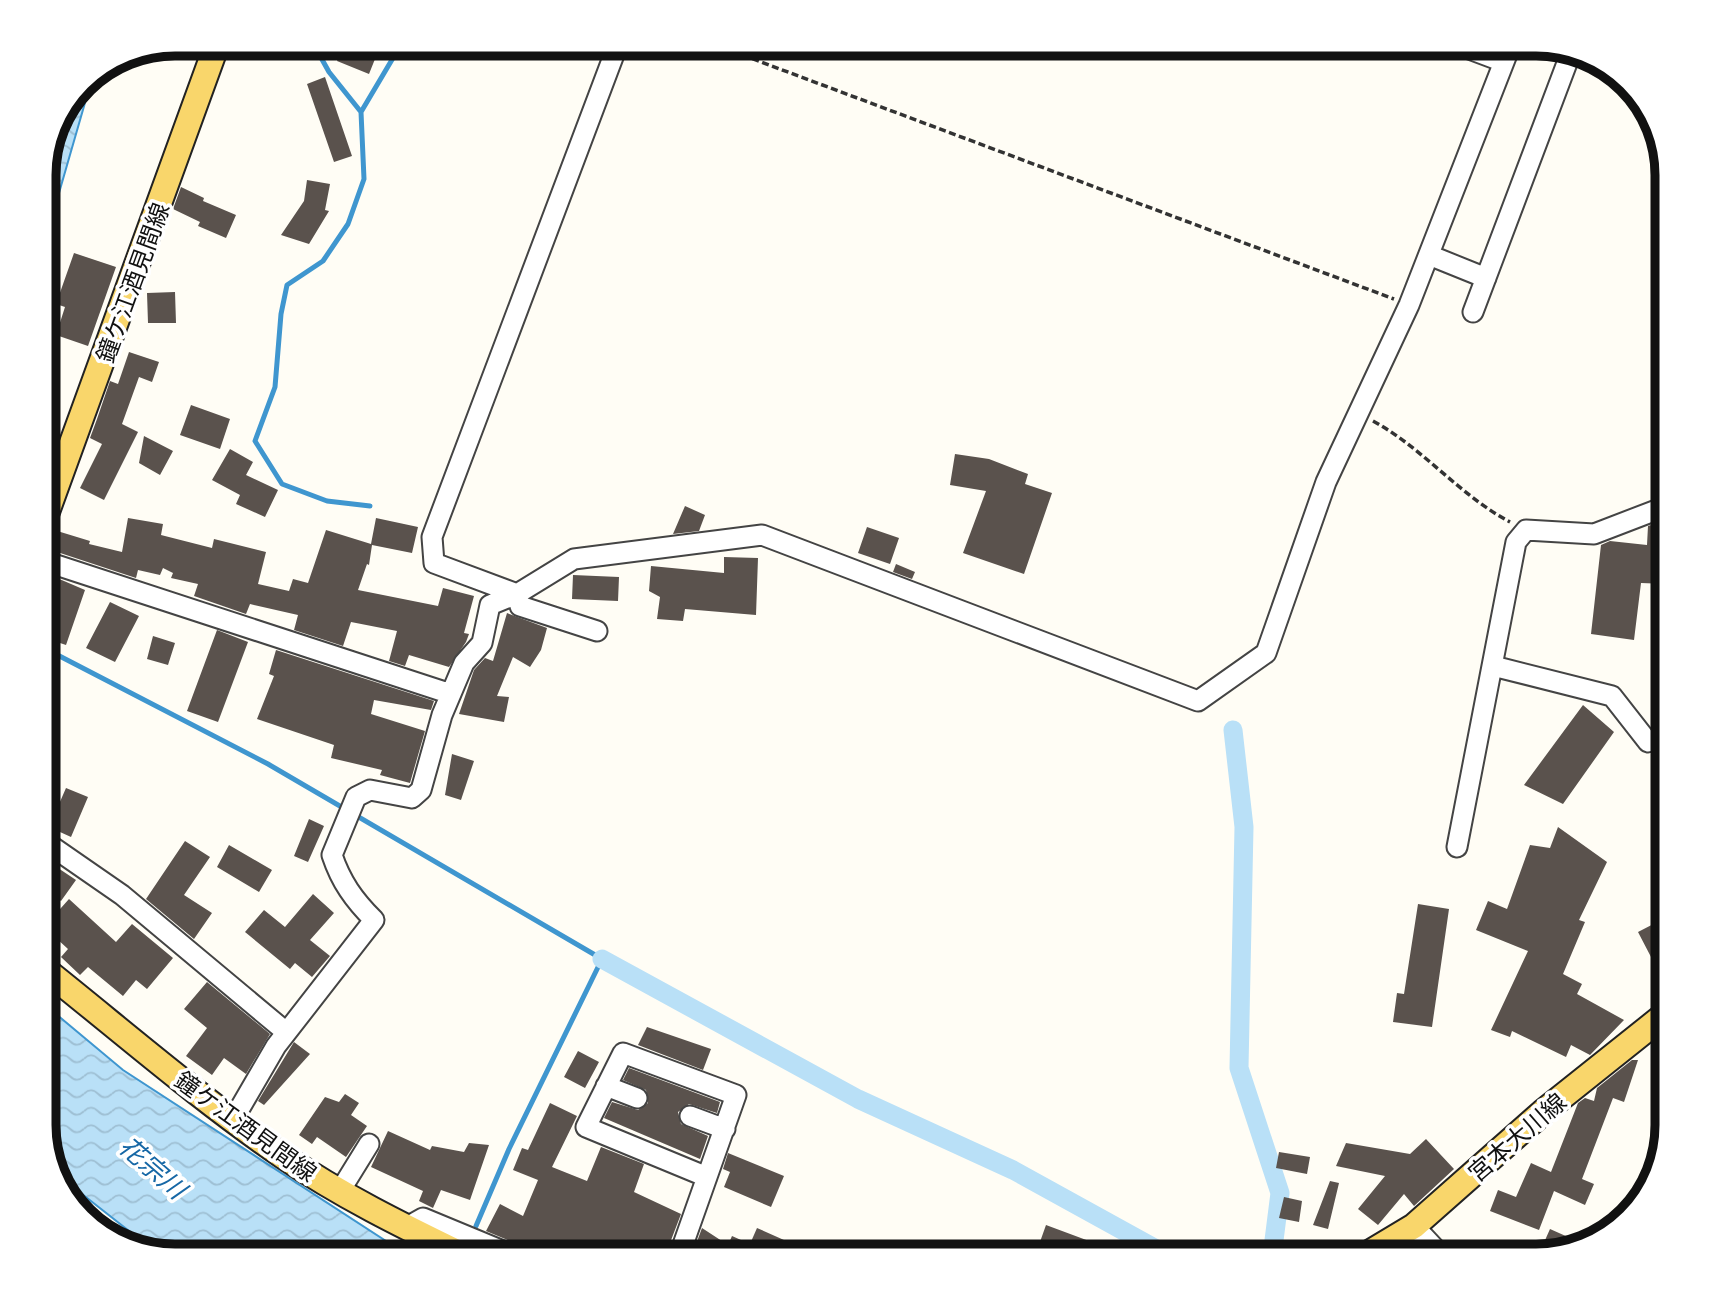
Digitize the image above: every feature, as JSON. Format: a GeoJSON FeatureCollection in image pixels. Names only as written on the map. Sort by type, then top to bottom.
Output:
{"type":"FeatureCollection","features":[{"type":"Feature","properties":{"kind":"main road","name":"鐘ケ江酒見間線"},"geometry":{"type":"LineString","coordinates":[[56,487],[213,56]]}},
{"type":"Feature","properties":{"kind":"main road","name":"鐘ケ江酒見間線"},"geometry":{"type":"LineString","coordinates":[[56,979],[233,1120],[285,1157],[340,1191],[441,1244]]}},
{"type":"Feature","properties":{"kind":"main road","name":"宮本大川線"},"geometry":{"type":"LineString","coordinates":[[1384,1244],[1414,1226],[1543,1112],[1655,1023]]}},
{"type":"Feature","properties":{"kind":"street"},"geometry":{"type":"LineString","coordinates":[[517,594],[434,563],[432,537],[613,56]]}},
{"type":"Feature","properties":{"kind":"street"},"geometry":{"type":"LineString","coordinates":[[233,1120],[286,1032],[374,920],[353,900],[339,876],[332,855],[356,797],[370,790],[412,798],[421,790],[451,694],[464,663],[482,643],[490,605],[517,594],[574,559],[762,535],[1198,701],[1266,653],[1326,482],[1409,305],[1506,56]]}},
{"type":"Feature","properties":{"kind":"street"},"geometry":{"type":"LineString","coordinates":[[1473,312],[1568,61]]}},
{"type":"Feature","properties":{"kind":"street"},"geometry":{"type":"LineString","coordinates":[[1429,254],[1486,278]]}},
{"type":"Feature","properties":{"kind":"street"},"geometry":{"type":"LineString","coordinates":[[1457,847],[1516,542],[1526,530],[1594,534],[1655,511]]}},
{"type":"Feature","properties":{"kind":"street"},"geometry":{"type":"LineString","coordinates":[[56,565],[451,694]]}},
{"type":"Feature","properties":{"kind":"street"},"geometry":{"type":"LineString","coordinates":[[517,594],[520,606],[597,631]]}},
{"type":"Feature","properties":{"kind":"street"},"geometry":{"type":"LineString","coordinates":[[1493,666],[1612,696],[1648,742]]}},
{"type":"Feature","properties":{"kind":"street"},"geometry":{"type":"LineString","coordinates":[[56,849],[131,902],[286,1032]]}},
{"type":"Feature","properties":{"kind":"street"},"geometry":{"type":"LineString","coordinates":[[683,1244],[707,1177],[724,1129],[736,1095],[623,1053],[586,1127],[707,1177]]}},
{"type":"Feature","properties":{"kind":"street"},"geometry":{"type":"LineString","coordinates":[[606,1086],[637,1098]]}},
{"type":"Feature","properties":{"kind":"street"},"geometry":{"type":"LineString","coordinates":[[690,1116],[724,1129]]}},
{"type":"Feature","properties":{"kind":"street"},"geometry":{"type":"LineString","coordinates":[[340,1191],[369,1144]]}},
{"type":"Feature","properties":{"kind":"street"},"geometry":{"type":"LineString","coordinates":[[407,1227],[423,1218],[486,1244]]}},
{"type":"Feature","properties":{"kind":"street"},"geometry":{"type":"LineString","coordinates":[[1414,1226],[1431,1244]]}},
{"type":"Feature","properties":{"kind":"path"},"geometry":{"type":"LineString","coordinates":[[745,56],[1409,305]]}},
{"type":"Feature","properties":{"kind":"path"},"geometry":{"type":"LineString","coordinates":[[1359,413],[1395,432],[1481,507],[1526,530]]}},
{"type":"Feature","properties":{"kind":"water"},"geometry":{"type":"Polygon","coordinates":[[[87,95],[56,203],[56,167],[60,144],[68,122],[87,95]]]}},
{"type":"Feature","properties":{"kind":"water","name":"花宗川"},"geometry":{"type":"Polygon","coordinates":[[[56,1014],[123,1070],[391,1244],[175,1244],[138,1238],[74,1187],[65,1171],[56,1133],[56,1014]]]}},
{"type":"Feature","properties":{"kind":"building"},"geometry":{"type":"Polygon","coordinates":[[[339,56],[376,56],[369,74],[337,61],[339,56]]]}},
{"type":"Feature","properties":{"kind":"building"},"geometry":{"type":"Polygon","coordinates":[[[325,77],[352,156],[334,162],[307,84],[325,77]]]}},
{"type":"Feature","properties":{"kind":"building"},"geometry":{"type":"Polygon","coordinates":[[[307,180],[330,184],[325,210],[329,211],[309,244],[281,235],[304,201],[307,180]]]}},
{"type":"Feature","properties":{"kind":"building"},"geometry":{"type":"Polygon","coordinates":[[[181,187],[204,198],[203,201],[236,215],[226,238],[198,226],[200,222],[173,209],[181,187]]]}},
{"type":"Feature","properties":{"kind":"building"},"geometry":{"type":"Polygon","coordinates":[[[74,253],[116,267],[88,346],[56,335],[65,307],[56,304],[74,253]]]}},
{"type":"Feature","properties":{"kind":"building"},"geometry":{"type":"Polygon","coordinates":[[[175,292],[176,323],[148,323],[147,293],[175,292]]]}},
{"type":"Feature","properties":{"kind":"building"},"geometry":{"type":"Polygon","coordinates":[[[129,352],[159,362],[152,382],[139,377],[122,424],[138,432],[104,500],[80,488],[102,444],[90,438],[110,381],[118,384],[129,352]]]}},
{"type":"Feature","properties":{"kind":"building"},"geometry":{"type":"Polygon","coordinates":[[[191,405],[230,419],[220,449],[180,435],[191,405]]]}},
{"type":"Feature","properties":{"kind":"building"},"geometry":{"type":"Polygon","coordinates":[[[144,436],[173,451],[160,475],[139,463],[144,436]]]}},
{"type":"Feature","properties":{"kind":"building"},"geometry":{"type":"Polygon","coordinates":[[[230,449],[253,462],[246,475],[278,490],[265,517],[236,504],[240,495],[212,480],[230,449]]]}},
{"type":"Feature","properties":{"kind":"building"},"geometry":{"type":"Polygon","coordinates":[[[955,454],[989,459],[1028,474],[1025,484],[1052,493],[1024,574],[963,553],[986,491],[950,485],[955,454]]]}},
{"type":"Feature","properties":{"kind":"building"},"geometry":{"type":"Polygon","coordinates":[[[685,506],[705,515],[699,531],[673,534],[685,506]]]}},
{"type":"Feature","properties":{"kind":"building"},"geometry":{"type":"Polygon","coordinates":[[[128,518],[163,524],[161,535],[212,548],[214,539],[266,552],[258,584],[289,591],[293,579],[308,583],[326,530],[371,544],[376,518],[418,527],[412,553],[372,545],[369,565],[367,564],[358,590],[438,606],[443,588],[474,596],[464,633],[469,634],[449,667],[409,655],[405,666],[389,661],[397,631],[351,622],[343,646],[294,630],[298,615],[250,604],[246,614],[194,596],[198,584],[171,578],[173,573],[163,568],[160,575],[138,570],[136,578],[56,552],[56,531],[90,541],[89,544],[122,552],[128,518]]]}},
{"type":"Feature","properties":{"kind":"building"},"geometry":{"type":"Polygon","coordinates":[[[1655,524],[1655,584],[1641,583],[1634,640],[1591,634],[1601,545],[1610,541],[1647,545],[1648,526],[1655,524]]]}},
{"type":"Feature","properties":{"kind":"building"},"geometry":{"type":"Polygon","coordinates":[[[867,527],[899,538],[890,564],[858,553],[867,527]]]}},
{"type":"Feature","properties":{"kind":"building"},"geometry":{"type":"Polygon","coordinates":[[[724,557],[758,558],[756,615],[685,609],[683,621],[657,619],[660,597],[649,591],[651,566],[724,573],[724,557]]]}},
{"type":"Feature","properties":{"kind":"building"},"geometry":{"type":"Polygon","coordinates":[[[896,564],[915,572],[912,579],[893,572],[896,564]]]}},
{"type":"Feature","properties":{"kind":"building"},"geometry":{"type":"Polygon","coordinates":[[[573,575],[619,577],[618,601],[572,599],[573,575]]]}},
{"type":"Feature","properties":{"kind":"building"},"geometry":{"type":"Polygon","coordinates":[[[57,578],[85,590],[66,645],[56,642],[57,578]]]}},
{"type":"Feature","properties":{"kind":"building"},"geometry":{"type":"Polygon","coordinates":[[[110,602],[139,616],[115,662],[86,648],[110,602]]]}},
{"type":"Feature","properties":{"kind":"building"},"geometry":{"type":"Polygon","coordinates":[[[507,613],[547,628],[541,650],[530,667],[513,657],[497,696],[509,697],[504,722],[459,714],[474,670],[485,658],[493,661],[507,613]]]}},
{"type":"Feature","properties":{"kind":"building"},"geometry":{"type":"Polygon","coordinates":[[[217,630],[248,642],[218,722],[187,711],[217,630]]]}},
{"type":"Feature","properties":{"kind":"building"},"geometry":{"type":"Polygon","coordinates":[[[153,636],[175,643],[168,665],[147,659],[153,636]]]}},
{"type":"Feature","properties":{"kind":"building"},"geometry":{"type":"Polygon","coordinates":[[[276,650],[434,701],[431,710],[374,700],[371,714],[425,731],[410,783],[380,775],[382,770],[331,758],[334,745],[257,719],[274,676],[269,674],[276,650]]]}},
{"type":"Feature","properties":{"kind":"building"},"geometry":{"type":"Polygon","coordinates":[[[1583,705],[1614,732],[1563,804],[1524,785],[1583,705]]]}},
{"type":"Feature","properties":{"kind":"building"},"geometry":{"type":"Polygon","coordinates":[[[452,754],[474,761],[461,800],[445,795],[452,754]]]}},
{"type":"Feature","properties":{"kind":"building"},"geometry":{"type":"Polygon","coordinates":[[[66,788],[88,797],[71,837],[56,830],[56,811],[66,788]]]}},
{"type":"Feature","properties":{"kind":"building"},"geometry":{"type":"Polygon","coordinates":[[[309,819],[324,826],[308,862],[294,856],[309,819]]]}},
{"type":"Feature","properties":{"kind":"building"},"geometry":{"type":"Polygon","coordinates":[[[1558,827],[1607,862],[1579,920],[1585,922],[1563,974],[1582,984],[1577,994],[1624,1020],[1590,1055],[1571,1045],[1566,1057],[1512,1031],[1510,1037],[1491,1030],[1528,951],[1476,930],[1488,901],[1507,909],[1530,845],[1550,848],[1558,827]]]}},
{"type":"Feature","properties":{"kind":"building"},"geometry":{"type":"Polygon","coordinates":[[[185,841],[210,857],[184,895],[212,913],[194,939],[146,899],[185,841]]]}},
{"type":"Feature","properties":{"kind":"building"},"geometry":{"type":"Polygon","coordinates":[[[229,845],[272,870],[259,892],[217,867],[229,845]]]}},
{"type":"Feature","properties":{"kind":"building"},"geometry":{"type":"Polygon","coordinates":[[[56,867],[76,880],[61,901],[56,897],[56,867]]]}},
{"type":"Feature","properties":{"kind":"building"},"geometry":{"type":"Polygon","coordinates":[[[313,894],[334,913],[310,940],[330,956],[312,977],[295,963],[290,969],[245,932],[264,910],[285,927],[313,894]]]}},
{"type":"Feature","properties":{"kind":"building"},"geometry":{"type":"Polygon","coordinates":[[[69,899],[116,942],[132,924],[173,958],[147,989],[136,980],[123,996],[88,967],[80,975],[61,957],[68,949],[56,938],[56,914],[69,899]]]}},
{"type":"Feature","properties":{"kind":"building"},"geometry":{"type":"Polygon","coordinates":[[[1418,904],[1449,909],[1432,1027],[1393,1022],[1397,993],[1404,994],[1418,904]]]}},
{"type":"Feature","properties":{"kind":"building"},"geometry":{"type":"Polygon","coordinates":[[[1655,923],[1655,954],[1651,957],[1638,932],[1655,923]]]}},
{"type":"Feature","properties":{"kind":"building"},"geometry":{"type":"Polygon","coordinates":[[[207,982],[270,1034],[246,1074],[224,1058],[212,1075],[186,1056],[207,1028],[184,1009],[207,982]]]}},
{"type":"Feature","properties":{"kind":"building"},"geometry":{"type":"Polygon","coordinates":[[[647,1027],[711,1049],[703,1070],[638,1045],[647,1027]]]}},
{"type":"Feature","properties":{"kind":"building"},"geometry":{"type":"Polygon","coordinates":[[[294,1042],[310,1054],[264,1105],[258,1101],[294,1042]]]}},
{"type":"Feature","properties":{"kind":"building"},"geometry":{"type":"Polygon","coordinates":[[[578,1051],[599,1062],[585,1088],[564,1077],[578,1051]]]}},
{"type":"Feature","properties":{"kind":"building"},"geometry":{"type":"Polygon","coordinates":[[[1632,1060],[1638,1060],[1624,1102],[1613,1098],[1582,1179],[1594,1184],[1585,1205],[1554,1191],[1539,1230],[1490,1211],[1498,1190],[1516,1197],[1531,1163],[1551,1172],[1578,1103],[1585,1098],[1594,1101],[1597,1088],[1632,1060]]]}},
{"type":"Feature","properties":{"kind":"building"},"geometry":{"type":"Polygon","coordinates":[[[629,1068],[720,1102],[717,1113],[689,1104],[678,1112],[681,1124],[708,1136],[700,1159],[604,1118],[612,1102],[638,1110],[648,1103],[646,1090],[623,1080],[629,1068]]]}},
{"type":"Feature","properties":{"kind":"building"},"geometry":{"type":"Polygon","coordinates":[[[345,1094],[359,1103],[351,1115],[367,1126],[346,1157],[317,1137],[312,1144],[299,1135],[325,1097],[339,1102],[345,1094]]]}},
{"type":"Feature","properties":{"kind":"building"},"geometry":{"type":"Polygon","coordinates":[[[550,1103],[577,1116],[552,1167],[587,1181],[601,1147],[644,1164],[634,1192],[681,1214],[670,1244],[518,1244],[486,1231],[500,1204],[523,1216],[538,1180],[513,1170],[522,1148],[528,1150],[550,1103]]]}},
{"type":"Feature","properties":{"kind":"building"},"geometry":{"type":"Polygon","coordinates":[[[388,1131],[430,1150],[432,1146],[464,1152],[469,1143],[489,1145],[470,1200],[441,1190],[433,1208],[419,1201],[423,1191],[371,1167],[388,1131]]]}},
{"type":"Feature","properties":{"kind":"building"},"geometry":{"type":"Polygon","coordinates":[[[1426,1139],[1454,1169],[1414,1206],[1404,1194],[1378,1225],[1358,1209],[1385,1176],[1336,1166],[1346,1143],[1410,1154],[1426,1139]]]}},
{"type":"Feature","properties":{"kind":"building"},"geometry":{"type":"Polygon","coordinates":[[[1279,1152],[1310,1157],[1307,1174],[1276,1168],[1279,1152]]]}},
{"type":"Feature","properties":{"kind":"building"},"geometry":{"type":"Polygon","coordinates":[[[728,1153],[784,1176],[771,1207],[724,1187],[730,1172],[723,1169],[728,1153]]]}},
{"type":"Feature","properties":{"kind":"building"},"geometry":{"type":"Polygon","coordinates":[[[1330,1181],[1339,1183],[1328,1229],[1313,1225],[1330,1181]]]}},
{"type":"Feature","properties":{"kind":"building"},"geometry":{"type":"Polygon","coordinates":[[[1284,1197],[1302,1201],[1299,1222],[1279,1218],[1284,1197]]]}},
{"type":"Feature","properties":{"kind":"building"},"geometry":{"type":"Polygon","coordinates":[[[1046,1225],[1089,1241],[1088,1244],[1039,1244],[1046,1225]]]}},
{"type":"Feature","properties":{"kind":"building"},"geometry":{"type":"Polygon","coordinates":[[[702,1228],[726,1244],[696,1244],[702,1228]]]}},
{"type":"Feature","properties":{"kind":"building"},"geometry":{"type":"Polygon","coordinates":[[[757,1228],[793,1244],[750,1244],[757,1228]]]}},
{"type":"Feature","properties":{"kind":"building"},"geometry":{"type":"Polygon","coordinates":[[[1550,1229],[1571,1238],[1552,1243],[1544,1244],[1550,1229]]]}},
{"type":"Feature","properties":{"kind":"building"},"geometry":{"type":"Polygon","coordinates":[[[732,1236],[750,1244],[728,1244],[732,1236]]]}},
{"type":"Feature","properties":{"kind":"waterway"},"geometry":{"type":"LineString","coordinates":[[320,56],[329,72],[361,112],[364,179],[348,224],[323,261],[287,285],[281,314],[275,387],[255,441],[282,484],[327,501],[370,506]]}},
{"type":"Feature","properties":{"kind":"waterway"},"geometry":{"type":"LineString","coordinates":[[361,112],[394,56]]}},
{"type":"Feature","properties":{"kind":"waterway"},"geometry":{"type":"LineString","coordinates":[[56,654],[268,764],[602,959],[509,1149],[476,1226]]}},
{"type":"Feature","properties":{"kind":"waterway"},"geometry":{"type":"LineString","coordinates":[[1233,730],[1244,827],[1239,1068],[1280,1193],[1274,1244]]}},
{"type":"Feature","properties":{"kind":"waterway"},"geometry":{"type":"LineString","coordinates":[[602,959],[858,1099],[1013,1170],[1147,1244]]}}]}
